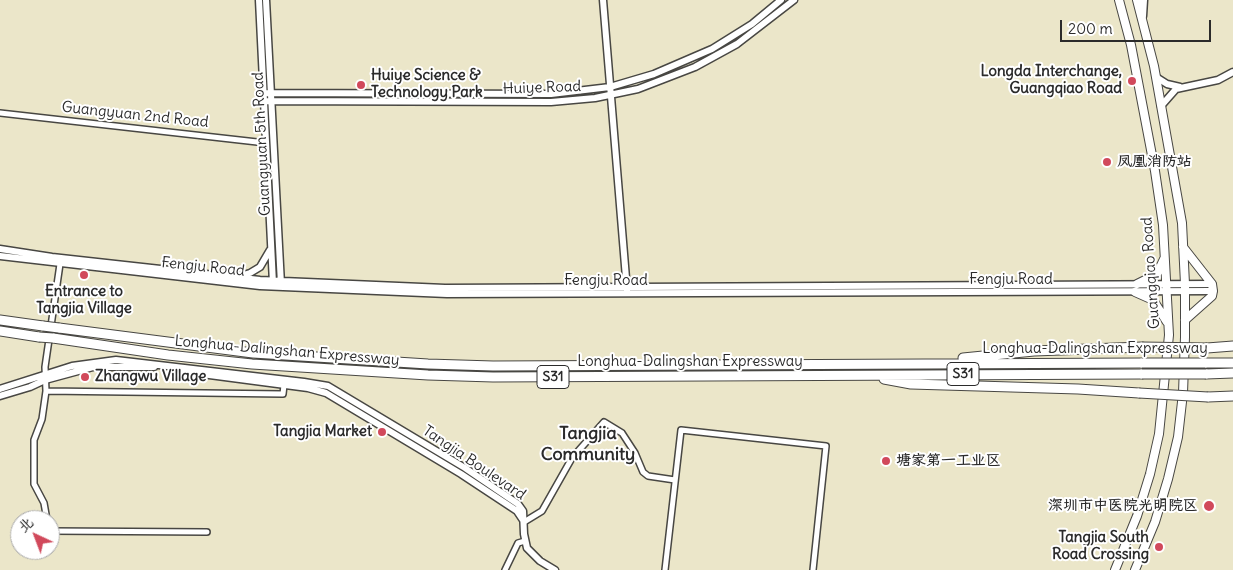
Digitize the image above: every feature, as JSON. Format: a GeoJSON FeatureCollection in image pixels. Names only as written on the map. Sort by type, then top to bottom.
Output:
{"type":"FeatureCollection","features":[{"type":"Feature","properties":{"kind":"highway","name":"Longhua-Dalingshan Expressway"},"geometry":{"type":"LineString","coordinates":[[0,320],[169,344],[330,359],[493,366],[1233,362]]}},
{"type":"Feature","properties":{"kind":"highway","name":"Longhua-Dalingshan Expressway"},"geometry":{"type":"LineString","coordinates":[[0,331],[168,355],[329,370],[493,377],[1233,373]]}},
{"type":"Feature","properties":{"kind":"highway"},"geometry":{"type":"LineString","coordinates":[[889,364],[1034,351],[1233,346]]}},
{"type":"Feature","properties":{"kind":"highway"},"geometry":{"type":"LineString","coordinates":[[861,375],[911,384],[1078,389],[1208,397],[1233,396]]}},
{"type":"Feature","properties":{"kind":"main road","name":"Guangqiao Road"},"geometry":{"type":"LineString","coordinates":[[1115,570],[1137,516],[1150,474],[1159,434],[1169,330],[1165,254],[1155,171],[1131,45],[1118,0]]}},
{"type":"Feature","properties":{"kind":"main road","name":"Guangqiao Road"},"geometry":{"type":"LineString","coordinates":[[1135,570],[1155,522],[1178,437],[1183,393],[1185,320],[1183,247],[1174,168],[1143,17],[1137,0]]}},
{"type":"Feature","properties":{"kind":"main road"},"geometry":{"type":"LineString","coordinates":[[1183,247],[1213,287],[1212,296],[1185,320]]}},
{"type":"Feature","properties":{"kind":"main road"},"geometry":{"type":"LineString","coordinates":[[1165,254],[1157,274],[1136,288],[1156,304],[1163,314],[1169,330]]}},
{"type":"Feature","properties":{"kind":"street","name":"Guangyuan 5th Road"},"geometry":{"type":"LineString","coordinates":[[259,0],[271,242],[277,284]]}},
{"type":"Feature","properties":{"kind":"street","name":"Guangyuan 5th Road"},"geometry":{"type":"LineString","coordinates":[[266,0],[272,101],[277,284]]}},
{"type":"Feature","properties":{"kind":"street"},"geometry":{"type":"LineString","coordinates":[[603,0],[627,291]]}},
{"type":"Feature","properties":{"kind":"street","name":"Huiye Road"},"geometry":{"type":"LineString","coordinates":[[264,93],[551,94],[610,87],[654,74],[705,52],[752,24],[781,0]]}},
{"type":"Feature","properties":{"kind":"street","name":"Huiye Road"},"geometry":{"type":"LineString","coordinates":[[264,101],[551,102],[611,95],[657,82],[716,57],[757,30],[794,0]]}},
{"type":"Feature","properties":{"kind":"street"},"geometry":{"type":"LineString","coordinates":[[1143,17],[1144,0]]}},
{"type":"Feature","properties":{"kind":"street"},"geometry":{"type":"LineString","coordinates":[[1161,106],[1173,91],[1181,87],[1218,80],[1233,72]]}},
{"type":"Feature","properties":{"kind":"street"},"geometry":{"type":"LineString","coordinates":[[1156,78],[1167,84],[1181,87]]}},
{"type":"Feature","properties":{"kind":"street","name":"Guangyuan 2nd Road"},"geometry":{"type":"LineString","coordinates":[[0,112],[266,143]]}},
{"type":"Feature","properties":{"kind":"street"},"geometry":{"type":"LineString","coordinates":[[231,276],[250,273],[260,267],[266,259],[271,242]]}},
{"type":"Feature","properties":{"kind":"street","name":"Fengju Road"},"geometry":{"type":"LineString","coordinates":[[0,249],[231,276],[277,284]]}},
{"type":"Feature","properties":{"kind":"street","name":"Fengju Road"},"geometry":{"type":"LineString","coordinates":[[0,256],[60,264],[277,284],[447,294],[1213,287]]}},
{"type":"Feature","properties":{"kind":"street"},"geometry":{"type":"LineString","coordinates":[[45,510],[44,503],[34,484],[34,440],[42,419],[60,264]]}},
{"type":"Feature","properties":{"kind":"street","name":"Tangjia Boulevard"},"geometry":{"type":"LineString","coordinates":[[0,389],[103,360],[130,360],[328,386],[465,468],[518,504],[523,511],[524,522]]}},
{"type":"Feature","properties":{"kind":"street","name":"Tangjia Boulevard"},"geometry":{"type":"LineString","coordinates":[[0,396],[30,387],[46,376],[93,367],[118,366],[149,367],[317,390],[351,407],[517,511],[524,522]]}},
{"type":"Feature","properties":{"kind":"street"},"geometry":{"type":"LineString","coordinates":[[46,391],[283,394],[284,385]]}},
{"type":"Feature","properties":{"kind":"street"},"geometry":{"type":"LineString","coordinates":[[555,570],[536,558],[524,542],[524,522],[542,511],[572,458],[604,422],[622,433],[635,453],[643,472],[648,476],[675,480]]}},
{"type":"Feature","properties":{"kind":"street"},"geometry":{"type":"LineString","coordinates":[[665,570],[681,430],[826,446],[813,570]]}},
{"type":"Feature","properties":{"kind":"street"},"geometry":{"type":"LineString","coordinates":[[60,531],[207,532]]}},
{"type":"Feature","properties":{"kind":"street"},"geometry":{"type":"LineString","coordinates":[[505,570],[518,543],[524,542]]}},
{"type":"Feature","properties":{"kind":"place","name":"Longda Interchange, Guangqiao Road"},"geometry":{"type":"Point","coordinates":[1132,81]}},
{"type":"Feature","properties":{"kind":"place","name":"Huiye Science & Technology Park"},"geometry":{"type":"Point","coordinates":[361,85]}},
{"type":"Feature","properties":{"kind":"place","name":"凤凰消防站"},"geometry":{"type":"Point","coordinates":[1107,162]}},
{"type":"Feature","properties":{"kind":"place","name":"Entrance to Tangjia Village"},"geometry":{"type":"Point","coordinates":[84,275]}},
{"type":"Feature","properties":{"kind":"place","name":"Zhangwu Village"},"geometry":{"type":"Point","coordinates":[85,377]}},
{"type":"Feature","properties":{"kind":"place","name":"Tangjia Market"},"geometry":{"type":"Point","coordinates":[382,432]}},
{"type":"Feature","properties":{"kind":"place","name":"塘家第一工业区"},"geometry":{"type":"Point","coordinates":[886,461]}},
{"type":"Feature","properties":{"kind":"place","name":"深圳市中医院光明院区"},"geometry":{"type":"Point","coordinates":[1209,506]}},
{"type":"Feature","properties":{"kind":"place","name":"Tangjia South Road Crossing"},"geometry":{"type":"Point","coordinates":[1159,547]}},
{"type":"Feature","properties":{"kind":"district","name":"Tangjia Community"},"geometry":{"type":"Point","coordinates":[588,444]}}]}
